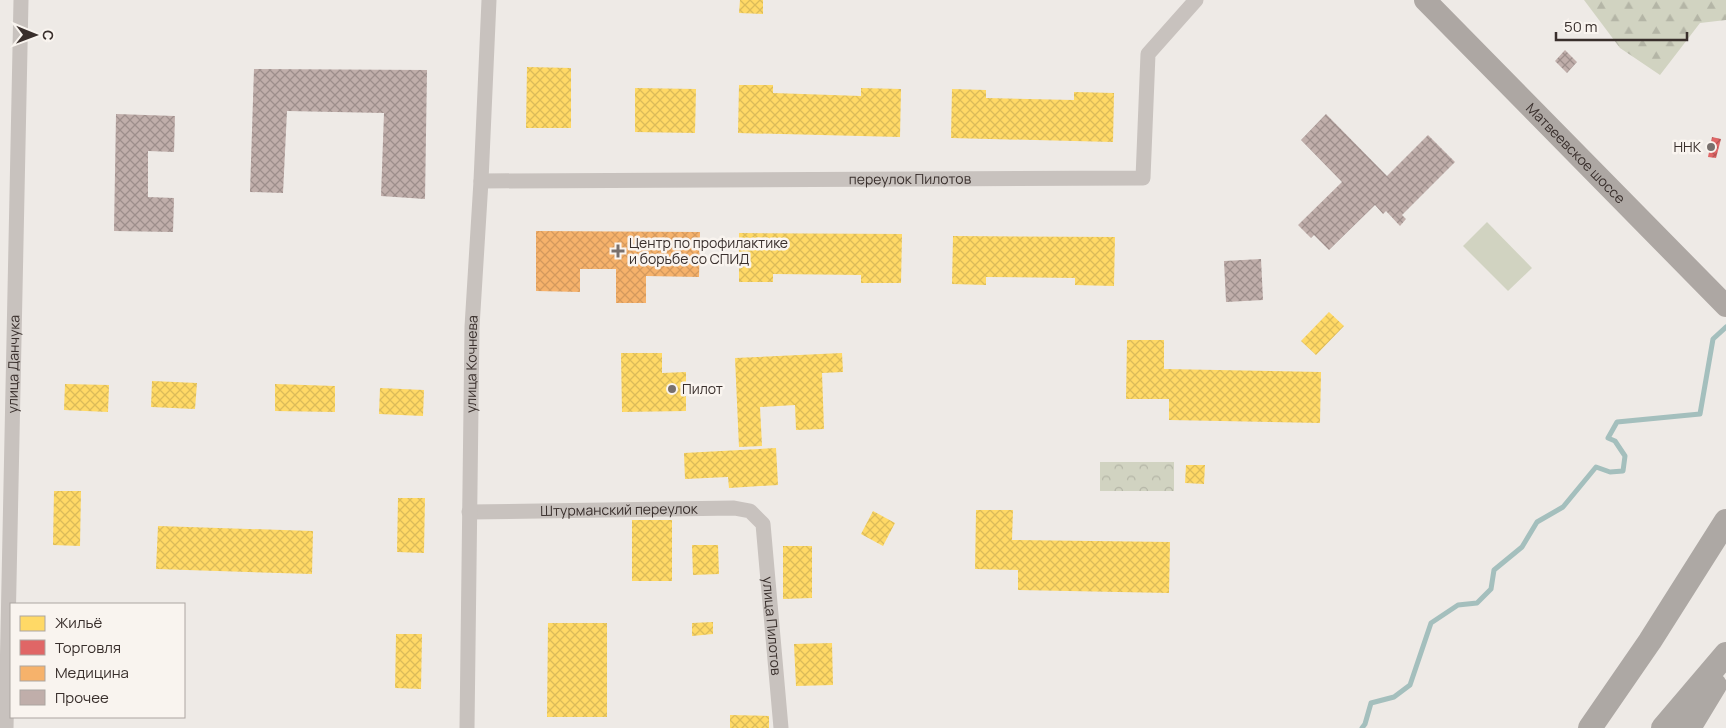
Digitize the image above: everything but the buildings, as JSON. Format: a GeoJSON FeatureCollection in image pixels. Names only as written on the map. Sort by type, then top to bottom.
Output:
{"type":"FeatureCollection","features":[{"type":"Feature","properties":{"kind":"highway"},"geometry":{"type":"LineString","coordinates":[[1590,728],[1650,641],[1726,521]]}},
{"type":"Feature","properties":{"kind":"highway"},"geometry":{"type":"LineString","coordinates":[[1663,728],[1726,654]]}},
{"type":"Feature","properties":{"kind":"highway"},"geometry":{"type":"LineString","coordinates":[[1688,728],[1726,668]]}},
{"type":"Feature","properties":{"kind":"main road","name":"Матвеевское шоссе"},"geometry":{"type":"LineString","coordinates":[[1425,0],[1719,299]]}},
{"type":"Feature","properties":{"kind":"street","name":"улица Данчука"},"geometry":{"type":"LineString","coordinates":[[6,728],[21,0]]}},
{"type":"Feature","properties":{"kind":"street","name":"улица Кочнева"},"geometry":{"type":"LineString","coordinates":[[467,728],[472,327],[481,181],[488,0]]}},
{"type":"Feature","properties":{"kind":"street","name":"переулок Пилотов"},"geometry":{"type":"LineString","coordinates":[[481,181],[1143,178],[1148,54],[1196,0]]}},
{"type":"Feature","properties":{"kind":"street","name":"Штурманский переулок"},"geometry":{"type":"LineString","coordinates":[[469,512],[734,508],[750,511],[763,524]]}},
{"type":"Feature","properties":{"kind":"street","name":"улица Пилотов"},"geometry":{"type":"LineString","coordinates":[[763,524],[781,728]]}},
{"type":"Feature","properties":{"kind":"green space"},"geometry":{"type":"Polygon","coordinates":[[[1584,0],[1726,0],[1726,20],[1700,23],[1660,75],[1620,48],[1584,0]]]}},
{"type":"Feature","properties":{"kind":"green space"},"geometry":{"type":"Polygon","coordinates":[[[1487,222],[1532,268],[1508,291],[1463,246],[1487,222]]]}},
{"type":"Feature","properties":{"kind":"green space"},"geometry":{"type":"Polygon","coordinates":[[[1100,462],[1174,462],[1174,491],[1100,491],[1100,462]]]}},
{"type":"Feature","properties":{"kind":"waterway"},"geometry":{"type":"LineString","coordinates":[[1362,728],[1371,703],[1394,697],[1410,685],[1431,623],[1458,605],[1477,603],[1491,589],[1494,570],[1522,547],[1537,522],[1563,507],[1596,467],[1610,472],[1623,471],[1625,456],[1615,441],[1608,438],[1617,422],[1700,414],[1713,339],[1726,327]]}},
{"type":"Feature","properties":{"kind":"place","name":"ННК"},"geometry":{"type":"Point","coordinates":[1711,147]}},
{"type":"Feature","properties":{"kind":"place","name":"Центр по профилактике и борьбе со СПИД"},"geometry":{"type":"Point","coordinates":[618,251]}},
{"type":"Feature","properties":{"kind":"place","name":"Пилот"},"geometry":{"type":"Point","coordinates":[672,389]}}]}
